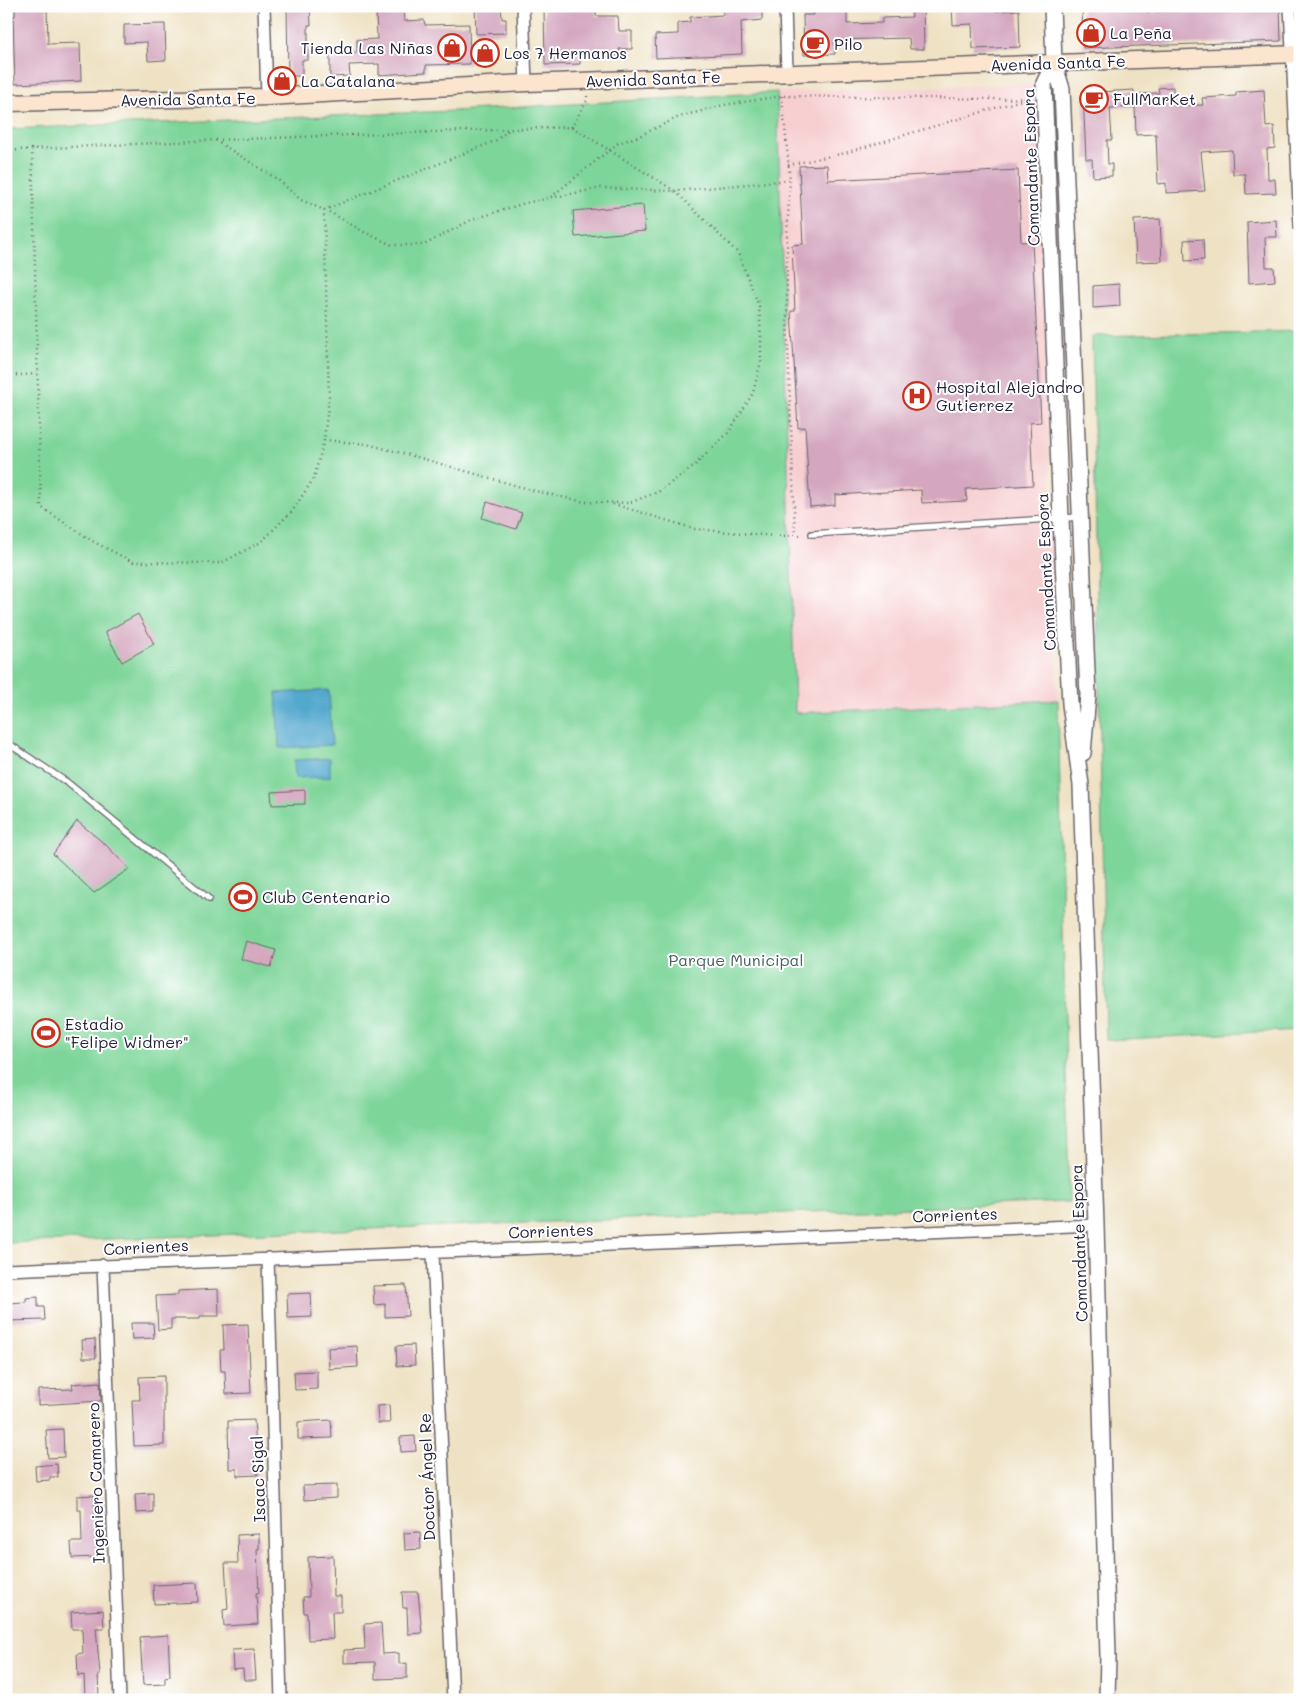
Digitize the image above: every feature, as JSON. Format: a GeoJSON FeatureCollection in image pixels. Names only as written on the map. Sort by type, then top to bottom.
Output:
{"type":"FeatureCollection","features":[{"type":"Feature","properties":{"kind":"main road","name":"Avenida Santa Fe"},"geometry":{"type":"LineString","coordinates":[[6,103],[267,97],[526,83],[1296,54]]}},
{"type":"Feature","properties":{"kind":"street"},"geometry":{"type":"LineString","coordinates":[[264,6],[267,97]]}},
{"type":"Feature","properties":{"kind":"street"},"geometry":{"type":"LineString","coordinates":[[523,6],[526,83]]}},
{"type":"Feature","properties":{"kind":"street"},"geometry":{"type":"LineString","coordinates":[[785,6],[788,73]]}},
{"type":"Feature","properties":{"kind":"street"},"geometry":{"type":"LineString","coordinates":[[1052,6],[1054,63]]}},
{"type":"Feature","properties":{"kind":"street"},"geometry":{"type":"LineString","coordinates":[[1290,6],[1296,54],[1300,226]]}},
{"type":"Feature","properties":{"kind":"street","name":"Comandante Espora"},"geometry":{"type":"LineString","coordinates":[[1054,63],[1062,89],[1088,696],[1081,785]]}},
{"type":"Feature","properties":{"kind":"street","name":"Comandante Espora"},"geometry":{"type":"LineString","coordinates":[[1054,63],[1044,84],[1070,704],[1081,785],[1108,1656],[1106,1700]]}},
{"type":"Feature","properties":{"kind":"street","name":"Corrientes"},"geometry":{"type":"LineString","coordinates":[[6,1270],[1096,1226]]}},
{"type":"Feature","properties":{"kind":"street","name":"Doctor Ángel Re"},"geometry":{"type":"LineString","coordinates":[[433,1252],[453,1700]]}},
{"type":"Feature","properties":{"kind":"street","name":"Isaac Sigal"},"geometry":{"type":"LineString","coordinates":[[268,1258],[281,1700]]}},
{"type":"Feature","properties":{"kind":"street","name":"Ingeniero Camarero"},"geometry":{"type":"LineString","coordinates":[[104,1265],[120,1700]]}},
{"type":"Feature","properties":{"kind":"lane"},"geometry":{"type":"LineString","coordinates":[[812,534],[1080,517]]}},
{"type":"Feature","properties":{"kind":"lane"},"geometry":{"type":"LineString","coordinates":[[6,742],[68,782],[209,899]]}},
{"type":"Feature","properties":{"kind":"path"},"geometry":{"type":"LineString","coordinates":[[572,127],[587,100],[586,81]]}},
{"type":"Feature","properties":{"kind":"path"},"geometry":{"type":"LineString","coordinates":[[782,96],[790,180],[787,236],[787,318],[795,535]]}},
{"type":"Feature","properties":{"kind":"path"},"geometry":{"type":"LineString","coordinates":[[549,198],[618,144],[679,118],[724,105],[782,96],[1030,98],[845,153],[788,165]]}},
{"type":"Feature","properties":{"kind":"path"},"geometry":{"type":"LineString","coordinates":[[6,151],[215,140],[572,127],[675,191],[738,253],[759,306],[761,361],[754,393],[729,432],[693,467],[658,492],[629,503],[584,502],[367,444],[324,440]]}},
{"type":"Feature","properties":{"kind":"path"},"geometry":{"type":"LineString","coordinates":[[324,210],[495,141],[510,129]]}},
{"type":"Feature","properties":{"kind":"path"},"geometry":{"type":"LineString","coordinates":[[215,140],[277,179],[301,200],[392,245],[424,245],[471,220],[549,198],[601,188],[675,191],[790,180]]}},
{"type":"Feature","properties":{"kind":"path"},"geometry":{"type":"LineString","coordinates":[[32,149],[40,506],[94,542],[133,562],[221,562],[261,542],[293,510],[314,478],[324,440],[329,398],[324,210]]}},
{"type":"Feature","properties":{"kind":"path"},"geometry":{"type":"LineString","coordinates":[[6,376],[38,374]]}},
{"type":"Feature","properties":{"kind":"path"},"geometry":{"type":"LineString","coordinates":[[609,503],[695,529],[775,536],[812,534]]}},
{"type":"Feature","properties":{"kind":"shaded area","name":"Hospital Alejandro Gutierrez"},"geometry":{"type":"Polygon","coordinates":[[[1037,84],[1058,700],[795,713],[777,92],[1037,84]]]}},
{"type":"Feature","properties":{"kind":"green space","name":"Parque Municipal"},"geometry":{"type":"Polygon","coordinates":[[[777,92],[795,713],[1058,700],[1069,1202],[6,1243],[6,129],[453,111],[777,92]]]}},
{"type":"Feature","properties":{"kind":"green space"},"geometry":{"type":"Polygon","coordinates":[[[1300,331],[1300,1030],[1106,1040],[1092,336],[1300,331]]]}},
{"type":"Feature","properties":{"kind":"water"},"geometry":{"type":"Polygon","coordinates":[[[329,690],[332,745],[279,748],[276,693],[329,690]]]}},
{"type":"Feature","properties":{"kind":"water"},"geometry":{"type":"Polygon","coordinates":[[[330,758],[330,777],[295,778],[294,760],[330,758]]]}},
{"type":"Feature","properties":{"kind":"building"},"geometry":{"type":"Polygon","coordinates":[[[15,6],[47,6],[48,44],[80,43],[81,81],[15,84],[13,16],[15,16],[15,6]]]}},
{"type":"Feature","properties":{"kind":"building"},"geometry":{"type":"Polygon","coordinates":[[[287,6],[310,6],[311,25],[308,25],[308,60],[302,60],[302,76],[288,76],[287,6]]]}},
{"type":"Feature","properties":{"kind":"building"},"geometry":{"type":"Polygon","coordinates":[[[475,6],[501,6],[502,19],[506,19],[506,33],[476,34],[475,6]]]}},
{"type":"Feature","properties":{"kind":"building"},"geometry":{"type":"Polygon","coordinates":[[[596,6],[596,16],[618,16],[619,31],[632,31],[632,49],[619,49],[620,55],[580,56],[580,64],[545,65],[544,7],[596,6]]]}},
{"type":"Feature","properties":{"kind":"building"},"geometry":{"type":"Polygon","coordinates":[[[762,6],[762,20],[741,22],[742,54],[656,58],[655,35],[678,34],[678,23],[690,22],[690,17],[723,15],[723,7],[762,6]]]}},
{"type":"Feature","properties":{"kind":"building"},"geometry":{"type":"Polygon","coordinates":[[[813,6],[847,6],[847,24],[882,23],[882,18],[912,17],[911,6],[923,6],[924,49],[910,49],[909,38],[834,40],[835,54],[804,55],[803,15],[814,15],[813,6]]]}},
{"type":"Feature","properties":{"kind":"building"},"geometry":{"type":"Polygon","coordinates":[[[952,6],[995,6],[995,11],[1019,10],[1020,47],[973,49],[972,24],[953,25],[952,6]]]}},
{"type":"Feature","properties":{"kind":"building"},"geometry":{"type":"Polygon","coordinates":[[[1082,6],[1147,6],[1147,12],[1179,11],[1179,6],[1280,6],[1281,41],[1083,48],[1082,6]]]}},
{"type":"Feature","properties":{"kind":"building"},"geometry":{"type":"Polygon","coordinates":[[[403,9],[404,21],[424,20],[425,25],[469,24],[470,64],[426,65],[426,72],[379,75],[379,64],[349,65],[350,76],[330,77],[330,54],[357,53],[357,40],[377,39],[376,10],[403,9]]]}},
{"type":"Feature","properties":{"kind":"building"},"geometry":{"type":"Polygon","coordinates":[[[165,24],[166,60],[148,61],[147,42],[124,43],[124,25],[165,24]]]}},
{"type":"Feature","properties":{"kind":"building"},"geometry":{"type":"Polygon","coordinates":[[[1173,87],[1174,106],[1203,105],[1202,98],[1236,96],[1236,92],[1264,90],[1266,127],[1274,126],[1275,148],[1267,149],[1268,179],[1275,179],[1276,193],[1246,194],[1245,174],[1233,174],[1232,150],[1201,152],[1205,191],[1166,193],[1166,183],[1158,184],[1156,134],[1136,135],[1135,107],[1110,108],[1112,140],[1107,140],[1108,164],[1112,164],[1112,176],[1093,177],[1092,159],[1086,159],[1083,93],[1134,90],[1134,94],[1159,93],[1158,88],[1173,87]]]}},
{"type":"Feature","properties":{"kind":"building"},"geometry":{"type":"Polygon","coordinates":[[[827,165],[828,180],[1018,170],[1021,242],[1032,241],[1041,422],[1030,423],[1033,485],[966,489],[967,501],[922,503],[921,490],[835,495],[835,505],[810,507],[805,427],[798,428],[791,311],[795,311],[792,245],[803,244],[799,166],[827,165]]]}},
{"type":"Feature","properties":{"kind":"building"},"geometry":{"type":"Polygon","coordinates":[[[643,205],[645,231],[575,237],[573,211],[643,205]]]}},
{"type":"Feature","properties":{"kind":"building"},"geometry":{"type":"Polygon","coordinates":[[[1160,219],[1162,261],[1136,262],[1134,220],[1160,219]]]}},
{"type":"Feature","properties":{"kind":"building"},"geometry":{"type":"Polygon","coordinates":[[[1276,220],[1277,237],[1265,237],[1266,267],[1274,267],[1275,281],[1249,283],[1247,222],[1276,220]]]}},
{"type":"Feature","properties":{"kind":"building"},"geometry":{"type":"Polygon","coordinates":[[[1203,239],[1204,260],[1185,261],[1184,240],[1203,239]]]}},
{"type":"Feature","properties":{"kind":"building"},"geometry":{"type":"Polygon","coordinates":[[[1119,284],[1120,306],[1093,308],[1093,286],[1119,284]]]}},
{"type":"Feature","properties":{"kind":"building"},"geometry":{"type":"Polygon","coordinates":[[[487,502],[522,513],[516,529],[482,518],[487,502]]]}},
{"type":"Feature","properties":{"kind":"building"},"geometry":{"type":"Polygon","coordinates":[[[138,614],[154,644],[122,662],[105,632],[138,614]]]}},
{"type":"Feature","properties":{"kind":"building"},"geometry":{"type":"Polygon","coordinates":[[[305,790],[305,804],[272,805],[271,792],[305,790]]]}},
{"type":"Feature","properties":{"kind":"building"},"geometry":{"type":"Polygon","coordinates":[[[77,821],[106,845],[129,869],[94,893],[53,854],[77,821]]]}},
{"type":"Feature","properties":{"kind":"building"},"geometry":{"type":"Polygon","coordinates":[[[246,941],[276,950],[271,967],[241,959],[246,941]]]}},
{"type":"Feature","properties":{"kind":"building"},"geometry":{"type":"Polygon","coordinates":[[[406,1285],[408,1316],[385,1317],[385,1304],[374,1305],[373,1286],[406,1285]]]}},
{"type":"Feature","properties":{"kind":"building"},"geometry":{"type":"Polygon","coordinates":[[[218,1289],[219,1316],[200,1316],[200,1319],[171,1319],[171,1329],[158,1330],[156,1296],[178,1295],[178,1291],[218,1289]]]}},
{"type":"Feature","properties":{"kind":"building"},"geometry":{"type":"Polygon","coordinates":[[[311,1293],[312,1317],[288,1318],[287,1294],[311,1293]]]}},
{"type":"Feature","properties":{"kind":"building"},"geometry":{"type":"Polygon","coordinates":[[[38,1297],[38,1307],[44,1307],[45,1320],[6,1321],[6,1303],[26,1302],[26,1298],[38,1297]]]}},
{"type":"Feature","properties":{"kind":"building"},"geometry":{"type":"Polygon","coordinates":[[[131,1323],[153,1323],[154,1338],[132,1339],[131,1323]]]}},
{"type":"Feature","properties":{"kind":"building"},"geometry":{"type":"Polygon","coordinates":[[[248,1324],[251,1393],[226,1394],[225,1371],[221,1371],[220,1350],[224,1350],[223,1325],[248,1324]]]}},
{"type":"Feature","properties":{"kind":"building"},"geometry":{"type":"Polygon","coordinates":[[[95,1339],[96,1358],[83,1358],[82,1340],[95,1339]]]}},
{"type":"Feature","properties":{"kind":"building"},"geometry":{"type":"Polygon","coordinates":[[[414,1345],[415,1365],[397,1366],[396,1346],[414,1345]]]}},
{"type":"Feature","properties":{"kind":"building"},"geometry":{"type":"Polygon","coordinates":[[[357,1346],[358,1367],[329,1369],[328,1348],[357,1346]]]}},
{"type":"Feature","properties":{"kind":"building"},"geometry":{"type":"Polygon","coordinates":[[[317,1371],[317,1389],[295,1390],[294,1372],[317,1371]]]}},
{"type":"Feature","properties":{"kind":"building"},"geometry":{"type":"Polygon","coordinates":[[[164,1376],[164,1445],[134,1446],[132,1400],[140,1400],[139,1377],[164,1376]]]}},
{"type":"Feature","properties":{"kind":"building"},"geometry":{"type":"Polygon","coordinates":[[[100,1382],[101,1401],[38,1405],[38,1390],[73,1389],[72,1384],[100,1382]]]}},
{"type":"Feature","properties":{"kind":"building"},"geometry":{"type":"Polygon","coordinates":[[[389,1405],[390,1423],[378,1423],[377,1406],[389,1405]]]}},
{"type":"Feature","properties":{"kind":"building"},"geometry":{"type":"Polygon","coordinates":[[[254,1420],[258,1475],[237,1476],[237,1469],[229,1469],[228,1421],[254,1420]]]}},
{"type":"Feature","properties":{"kind":"building"},"geometry":{"type":"Polygon","coordinates":[[[331,1420],[332,1438],[298,1439],[298,1422],[331,1420]]]}},
{"type":"Feature","properties":{"kind":"building"},"geometry":{"type":"Polygon","coordinates":[[[63,1429],[64,1457],[48,1458],[46,1430],[63,1429]]]}},
{"type":"Feature","properties":{"kind":"building"},"geometry":{"type":"Polygon","coordinates":[[[415,1436],[416,1451],[401,1452],[400,1437],[415,1436]]]}},
{"type":"Feature","properties":{"kind":"building"},"geometry":{"type":"Polygon","coordinates":[[[57,1464],[58,1477],[50,1477],[50,1480],[36,1481],[35,1466],[57,1464]]]}},
{"type":"Feature","properties":{"kind":"building"},"geometry":{"type":"Polygon","coordinates":[[[337,1485],[337,1498],[304,1500],[303,1486],[337,1485]]]}},
{"type":"Feature","properties":{"kind":"building"},"geometry":{"type":"Polygon","coordinates":[[[153,1493],[153,1512],[136,1513],[135,1494],[153,1493]]]}},
{"type":"Feature","properties":{"kind":"building"},"geometry":{"type":"Polygon","coordinates":[[[94,1495],[95,1516],[99,1516],[100,1532],[96,1533],[97,1557],[72,1558],[71,1542],[82,1542],[81,1510],[77,1510],[77,1496],[94,1495]]]}},
{"type":"Feature","properties":{"kind":"building"},"geometry":{"type":"Polygon","coordinates":[[[420,1532],[421,1549],[405,1550],[404,1533],[420,1532]]]}},
{"type":"Feature","properties":{"kind":"building"},"geometry":{"type":"Polygon","coordinates":[[[259,1534],[259,1549],[257,1549],[259,1593],[256,1593],[258,1624],[224,1626],[223,1610],[228,1609],[225,1563],[238,1563],[237,1535],[259,1534]]]}},
{"type":"Feature","properties":{"kind":"building"},"geometry":{"type":"Polygon","coordinates":[[[333,1556],[334,1596],[341,1596],[341,1612],[332,1612],[333,1639],[308,1640],[307,1613],[304,1613],[303,1597],[309,1597],[308,1557],[333,1556]]]}},
{"type":"Feature","properties":{"kind":"building"},"geometry":{"type":"Polygon","coordinates":[[[197,1583],[198,1602],[154,1604],[153,1585],[197,1583]]]}},
{"type":"Feature","properties":{"kind":"building"},"geometry":{"type":"Polygon","coordinates":[[[402,1592],[418,1592],[422,1633],[408,1634],[407,1608],[403,1608],[402,1592]]]}},
{"type":"Feature","properties":{"kind":"building"},"geometry":{"type":"Polygon","coordinates":[[[103,1610],[104,1628],[96,1628],[100,1675],[98,1675],[99,1697],[85,1697],[84,1675],[78,1676],[77,1654],[83,1653],[82,1629],[72,1629],[71,1612],[103,1610]]]}},
{"type":"Feature","properties":{"kind":"building"},"geometry":{"type":"Polygon","coordinates":[[[381,1623],[383,1654],[399,1653],[399,1664],[407,1663],[407,1678],[375,1679],[375,1662],[344,1663],[344,1650],[365,1649],[364,1624],[381,1623]]]}},
{"type":"Feature","properties":{"kind":"building"},"geometry":{"type":"Polygon","coordinates":[[[168,1635],[170,1676],[165,1677],[165,1684],[143,1685],[140,1637],[168,1635]]]}},
{"type":"Feature","properties":{"kind":"building"},"geometry":{"type":"Polygon","coordinates":[[[254,1649],[256,1680],[244,1680],[243,1669],[233,1670],[232,1650],[254,1649]]]}},
{"type":"Feature","properties":{"kind":"place","name":"La Peña"},"geometry":{"type":"Point","coordinates":[1091,33]}},
{"type":"Feature","properties":{"kind":"place","name":"Pilo"},"geometry":{"type":"Point","coordinates":[815,44]}},
{"type":"Feature","properties":{"kind":"place","name":"Tienda Las Niñas"},"geometry":{"type":"Point","coordinates":[452,48]}},
{"type":"Feature","properties":{"kind":"place","name":"Los 7 Hermanos"},"geometry":{"type":"Point","coordinates":[485,53]}},
{"type":"Feature","properties":{"kind":"place","name":"La Catalana"},"geometry":{"type":"Point","coordinates":[282,81]}},
{"type":"Feature","properties":{"kind":"place","name":"FullMarKet"},"geometry":{"type":"Point","coordinates":[1094,99]}},
{"type":"Feature","properties":{"kind":"place","name":"Hospital Alejandro Gutierrez"},"geometry":{"type":"Point","coordinates":[917,396]}},
{"type":"Feature","properties":{"kind":"place","name":"Club Centenario"},"geometry":{"type":"Point","coordinates":[243,897]}},
{"type":"Feature","properties":{"kind":"place","name":"Estadio \"Felipe Widmer\""},"geometry":{"type":"Point","coordinates":[46,1033]}}]}
